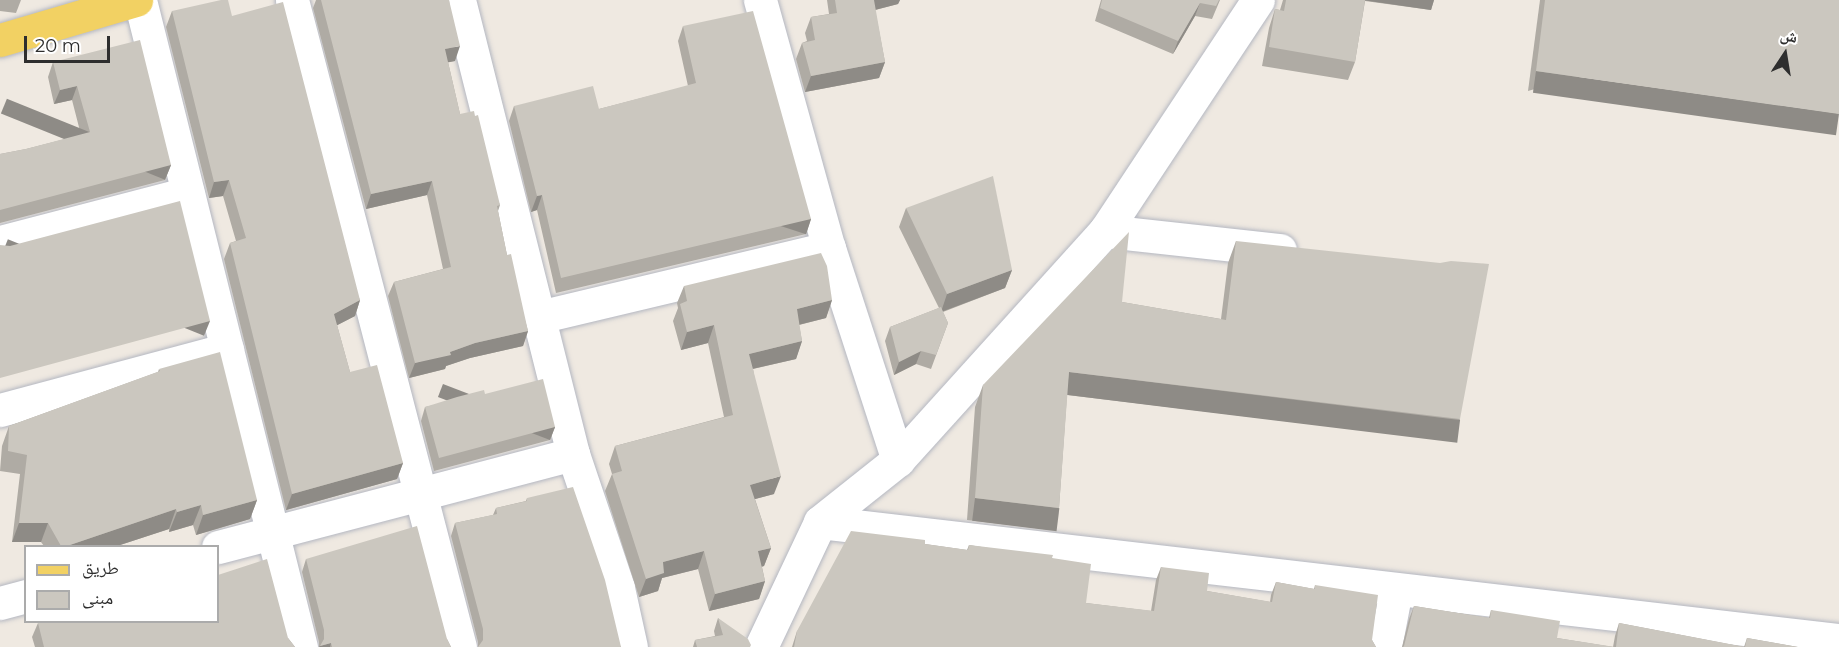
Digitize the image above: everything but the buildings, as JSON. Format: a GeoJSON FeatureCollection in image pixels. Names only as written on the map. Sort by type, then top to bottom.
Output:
{"type":"FeatureCollection","features":[{"type":"Feature","properties":{"kind":"main road"},"geometry":{"type":"LineString","coordinates":[[0,40],[138,0]]}},
{"type":"Feature","properties":{"kind":"street"},"geometry":{"type":"LineString","coordinates":[[138,0],[301,647]]}},
{"type":"Feature","properties":{"kind":"street"},"geometry":{"type":"LineString","coordinates":[[292,0],[460,647]]}},
{"type":"Feature","properties":{"kind":"street"},"geometry":{"type":"LineString","coordinates":[[459,0],[573,454],[618,588],[630,647]]}},
{"type":"Feature","properties":{"kind":"street"},"geometry":{"type":"LineString","coordinates":[[760,0],[829,248],[898,460]]}},
{"type":"Feature","properties":{"kind":"street"},"geometry":{"type":"LineString","coordinates":[[761,647],[820,522],[898,460],[1105,231],[1258,0]]}},
{"type":"Feature","properties":{"kind":"street"},"geometry":{"type":"LineString","coordinates":[[0,242],[188,193]]}},
{"type":"Feature","properties":{"kind":"street"},"geometry":{"type":"LineString","coordinates":[[1105,231],[1305,252]]}},
{"type":"Feature","properties":{"kind":"street"},"geometry":{"type":"LineString","coordinates":[[539,317],[829,248]]}},
{"type":"Feature","properties":{"kind":"street"},"geometry":{"type":"LineString","coordinates":[[0,410],[227,349]]}},
{"type":"Feature","properties":{"kind":"street"},"geometry":{"type":"LineString","coordinates":[[219,547],[573,454]]}},
{"type":"Feature","properties":{"kind":"street"},"geometry":{"type":"LineString","coordinates":[[820,522],[1839,640]]}},
{"type":"Feature","properties":{"kind":"street"},"geometry":{"type":"LineString","coordinates":[[1385,647],[1396,590]]}},
{"type":"Feature","properties":{"kind":"street"},"geometry":{"type":"LineString","coordinates":[[0,603],[24,597]]}}]}
